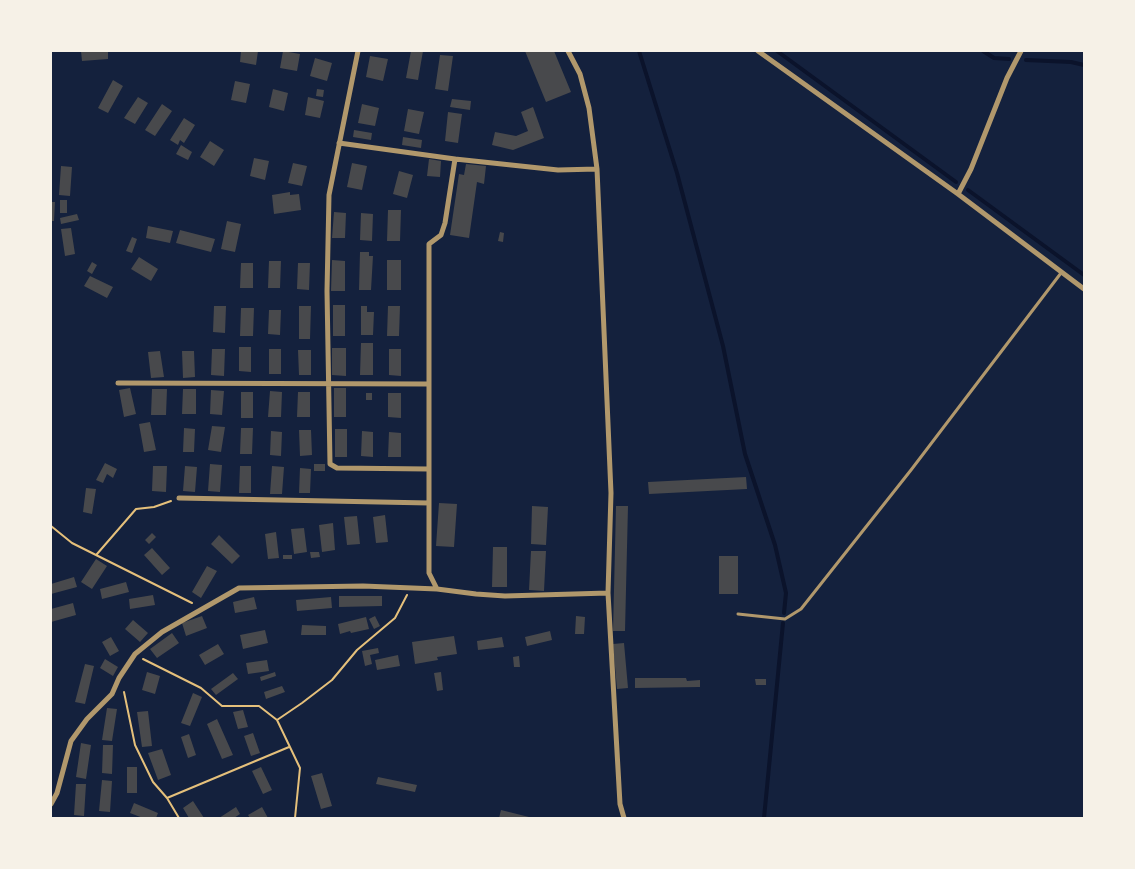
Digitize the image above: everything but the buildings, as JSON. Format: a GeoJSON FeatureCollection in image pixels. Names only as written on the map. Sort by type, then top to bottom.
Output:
{"type":"FeatureCollection","features":[{"type":"Feature","properties":{"kind":"street"},"geometry":{"type":"LineString","coordinates":[[358,51],[329,195],[330,464],[336,468],[429,469]]}},
{"type":"Feature","properties":{"kind":"street"},"geometry":{"type":"LineString","coordinates":[[568,51],[580,74],[589,108],[597,169],[610,481],[608,593],[620,804],[624,818]]}},
{"type":"Feature","properties":{"kind":"street"},"geometry":{"type":"LineString","coordinates":[[758,51],[958,194],[1084,289]]}},
{"type":"Feature","properties":{"kind":"street"},"geometry":{"type":"LineString","coordinates":[[958,194],[971,169],[1007,78],[1021,51]]}},
{"type":"Feature","properties":{"kind":"street"},"geometry":{"type":"LineString","coordinates":[[339,143],[558,170],[597,169]]}},
{"type":"Feature","properties":{"kind":"street"},"geometry":{"type":"LineString","coordinates":[[437,589],[429,573],[429,244],[441,235],[445,223],[455,159]]}},
{"type":"Feature","properties":{"kind":"street"},"geometry":{"type":"LineString","coordinates":[[118,383],[428,384]]}},
{"type":"Feature","properties":{"kind":"street"},"geometry":{"type":"LineString","coordinates":[[179,498],[429,504]]}},
{"type":"Feature","properties":{"kind":"street"},"geometry":{"type":"LineString","coordinates":[[51,804],[57,793],[72,741],[87,719],[112,694],[119,678],[135,654],[162,632],[239,588],[409,587],[505,596],[608,593]]}},
{"type":"Feature","properties":{"kind":"lane"},"geometry":{"type":"LineString","coordinates":[[738,614],[785,619],[801,609],[911,470],[1061,273]]}},
{"type":"Feature","properties":{"kind":"path"},"geometry":{"type":"LineString","coordinates":[[97,554],[136,509],[154,507],[179,498]]}},
{"type":"Feature","properties":{"kind":"path"},"geometry":{"type":"LineString","coordinates":[[51,526],[72,543],[160,588],[206,608]]}},
{"type":"Feature","properties":{"kind":"path"},"geometry":{"type":"LineString","coordinates":[[277,720],[332,680],[357,650],[395,618],[405,602],[409,587]]}},
{"type":"Feature","properties":{"kind":"path"},"geometry":{"type":"LineString","coordinates":[[135,654],[201,688],[222,706],[259,705],[277,720],[300,768],[295,818]]}},
{"type":"Feature","properties":{"kind":"path"},"geometry":{"type":"LineString","coordinates":[[119,678],[128,707],[135,745],[153,782],[167,798],[178,818]]}},
{"type":"Feature","properties":{"kind":"path"},"geometry":{"type":"LineString","coordinates":[[167,798],[290,747]]}},
{"type":"Feature","properties":{"kind":"waterway"},"geometry":{"type":"LineString","coordinates":[[639,51],[677,173],[723,346],[745,454],[775,545],[786,593],[784,613]]}},
{"type":"Feature","properties":{"kind":"waterway"},"geometry":{"type":"LineString","coordinates":[[777,51],[956,182]]}},
{"type":"Feature","properties":{"kind":"waterway"},"geometry":{"type":"LineString","coordinates":[[983,51],[994,58],[1009,59]]}},
{"type":"Feature","properties":{"kind":"waterway"},"geometry":{"type":"LineString","coordinates":[[1026,60],[1071,62],[1084,65]]}},
{"type":"Feature","properties":{"kind":"waterway"},"geometry":{"type":"LineString","coordinates":[[968,190],[1084,275]]}},
{"type":"Feature","properties":{"kind":"waterway"},"geometry":{"type":"LineString","coordinates":[[764,818],[783,623]]}}]}
